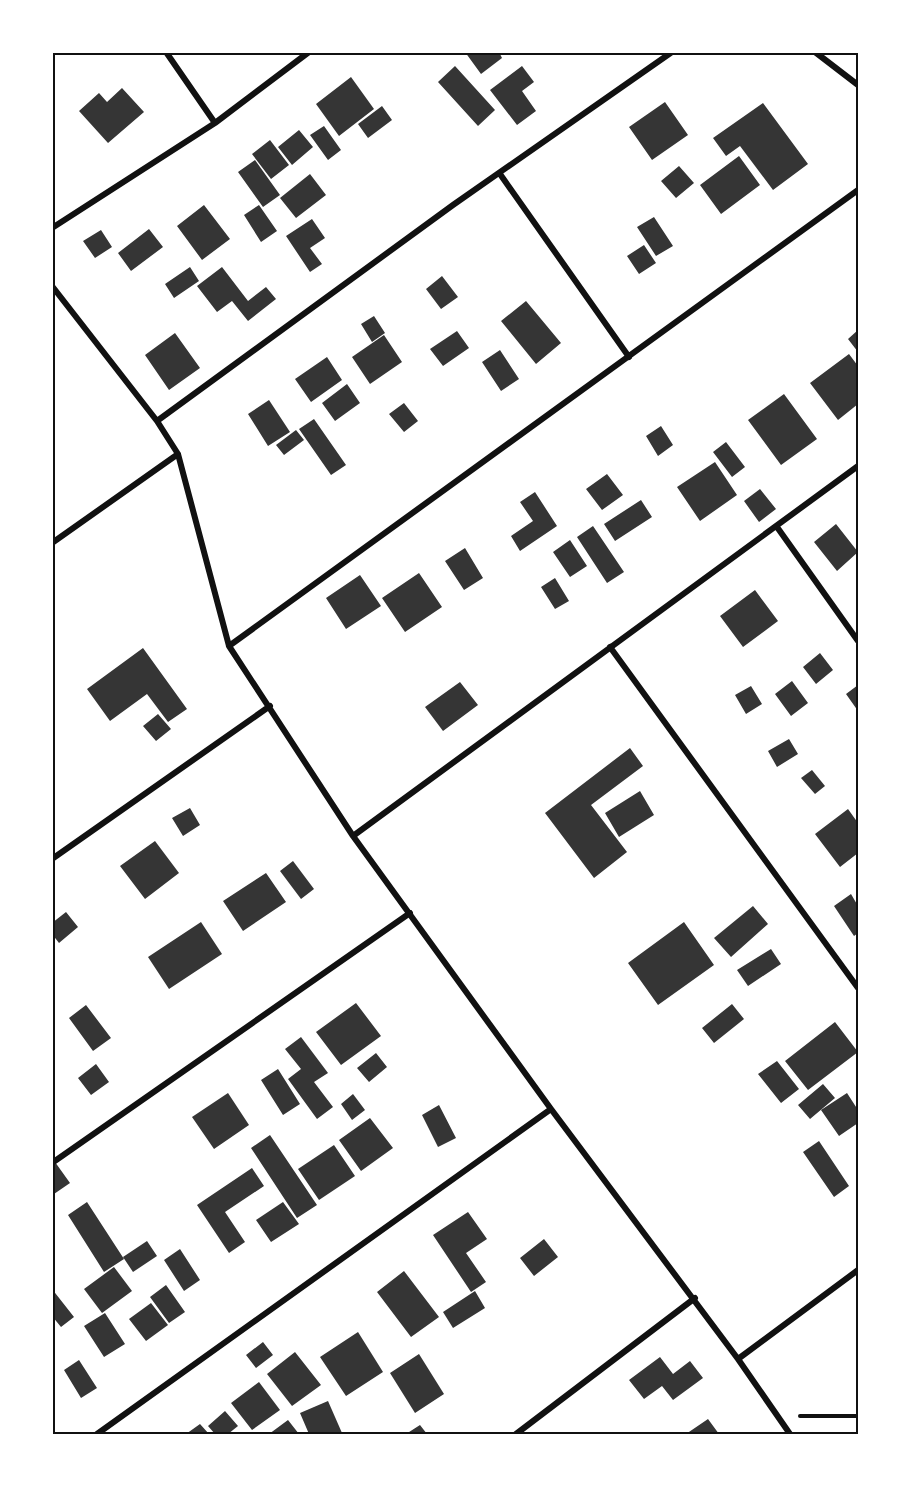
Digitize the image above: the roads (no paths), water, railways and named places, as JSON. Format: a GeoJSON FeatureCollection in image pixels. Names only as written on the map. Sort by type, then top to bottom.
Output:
{"type":"FeatureCollection","features":[{"type":"Feature","properties":{"kind":"street"},"geometry":{"type":"LineString","coordinates":[[166,52],[215,123]]}},
{"type":"Feature","properties":{"kind":"street"},"geometry":{"type":"LineString","coordinates":[[52,228],[215,123],[309,52]]}},
{"type":"Feature","properties":{"kind":"street"},"geometry":{"type":"LineString","coordinates":[[157,421],[453,205],[672,52]]}},
{"type":"Feature","properties":{"kind":"street"},"geometry":{"type":"LineString","coordinates":[[815,52],[858,85]]}},
{"type":"Feature","properties":{"kind":"street"},"geometry":{"type":"LineString","coordinates":[[500,174],[629,357]]}},
{"type":"Feature","properties":{"kind":"street"},"geometry":{"type":"LineString","coordinates":[[229,646],[858,190]]}},
{"type":"Feature","properties":{"kind":"street"},"geometry":{"type":"LineString","coordinates":[[52,286],[157,421],[178,454],[229,646],[270,705],[353,836],[551,1109],[695,1298],[790,1434]]}},
{"type":"Feature","properties":{"kind":"street"},"geometry":{"type":"LineString","coordinates":[[52,543],[178,454]]}},
{"type":"Feature","properties":{"kind":"street"},"geometry":{"type":"LineString","coordinates":[[353,836],[858,466]]}},
{"type":"Feature","properties":{"kind":"street"},"geometry":{"type":"LineString","coordinates":[[777,527],[858,641]]}},
{"type":"Feature","properties":{"kind":"street"},"geometry":{"type":"LineString","coordinates":[[610,647],[858,988]]}},
{"type":"Feature","properties":{"kind":"street"},"geometry":{"type":"LineString","coordinates":[[52,859],[270,705]]}},
{"type":"Feature","properties":{"kind":"street"},"geometry":{"type":"LineString","coordinates":[[52,1163],[410,913]]}},
{"type":"Feature","properties":{"kind":"street"},"geometry":{"type":"LineString","coordinates":[[97,1434],[551,1109]]}},
{"type":"Feature","properties":{"kind":"street"},"geometry":{"type":"LineString","coordinates":[[738,1359],[858,1270]]}},
{"type":"Feature","properties":{"kind":"street"},"geometry":{"type":"LineString","coordinates":[[516,1434],[695,1298]]}}]}
